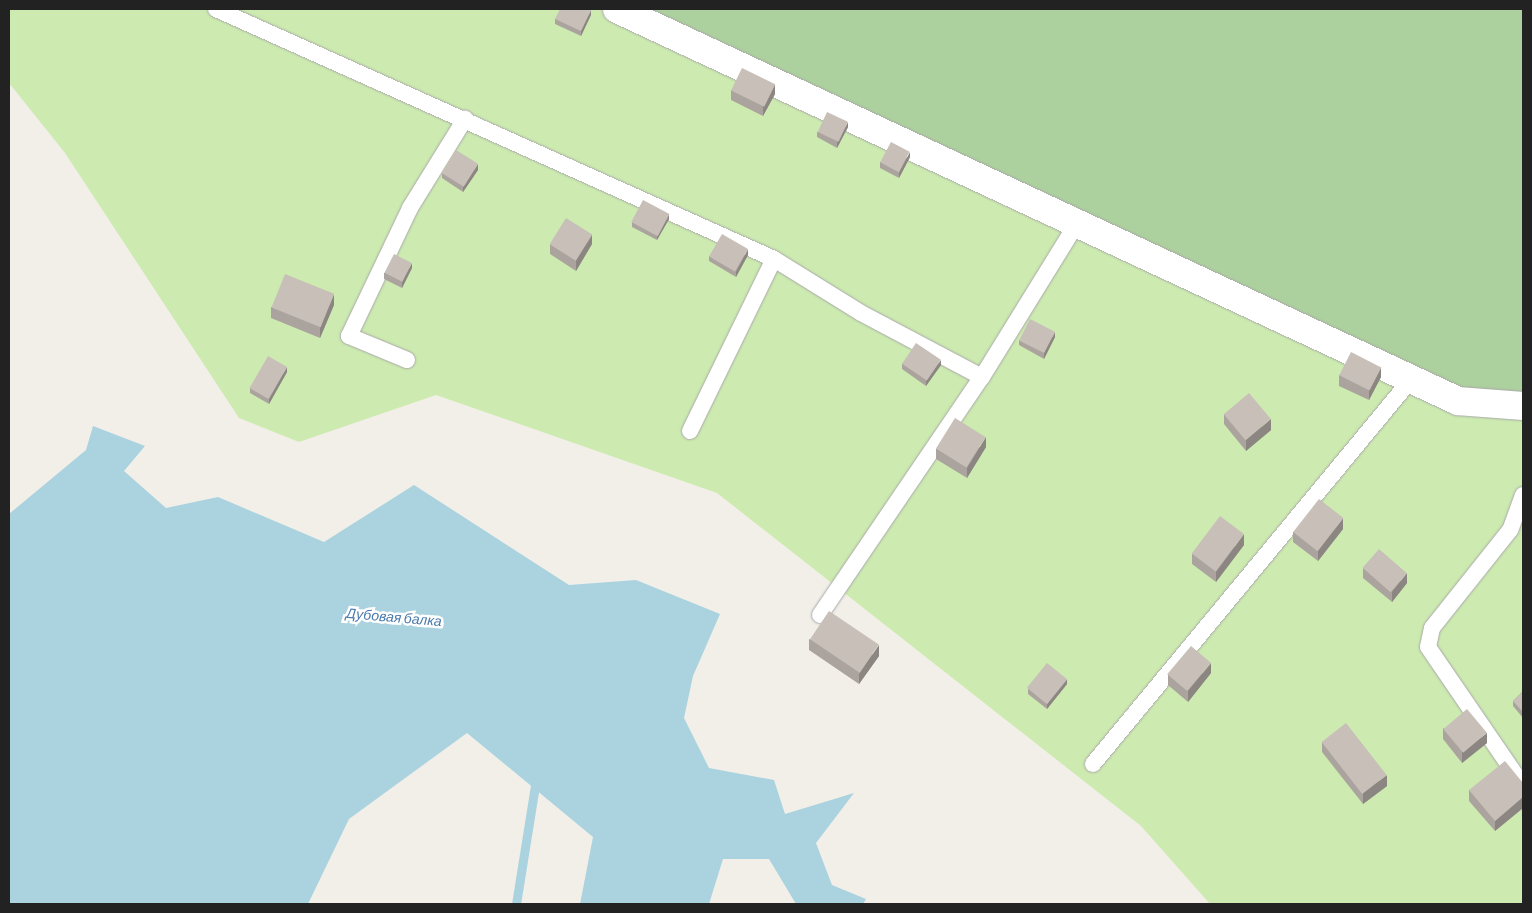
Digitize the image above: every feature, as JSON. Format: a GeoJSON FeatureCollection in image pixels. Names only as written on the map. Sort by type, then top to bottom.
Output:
{"type":"FeatureCollection","features":[{"type":"Feature","properties":{"kind":"street"},"geometry":{"type":"LineString","coordinates":[[617,9],[1458,401],[1523,406]]}},
{"type":"Feature","properties":{"kind":"lane"},"geometry":{"type":"LineString","coordinates":[[216,9],[774,258],[861,313],[982,377]]}},
{"type":"Feature","properties":{"kind":"lane"},"geometry":{"type":"LineString","coordinates":[[408,360],[349,336],[410,208],[465,119]]}},
{"type":"Feature","properties":{"kind":"lane"},"geometry":{"type":"LineString","coordinates":[[820,615],[982,377],[1077,223]]}},
{"type":"Feature","properties":{"kind":"lane"},"geometry":{"type":"LineString","coordinates":[[690,431],[774,258]]}},
{"type":"Feature","properties":{"kind":"lane"},"geometry":{"type":"LineString","coordinates":[[1093,764],[1412,379]]}},
{"type":"Feature","properties":{"kind":"lane"},"geometry":{"type":"LineString","coordinates":[[1523,495],[1510,530],[1432,628],[1428,647],[1523,786]]}},
{"type":"Feature","properties":{"kind":"green space"},"geometry":{"type":"Polygon","coordinates":[[[9,9],[604,9],[1523,414],[1523,904],[1210,904],[1141,826],[717,493],[436,395],[299,442],[239,418],[65,153],[9,83],[9,9]]]}},
{"type":"Feature","properties":{"kind":"green space"},"geometry":{"type":"Polygon","coordinates":[[[604,9],[1523,9],[1523,414],[1461,409],[604,9]]]}},
{"type":"Feature","properties":{"kind":"water"},"geometry":{"type":"Polygon","coordinates":[[[93,426],[145,446],[124,471],[166,508],[218,497],[324,542],[414,485],[569,585],[636,580],[720,614],[693,676],[684,718],[709,768],[774,780],[785,814],[854,793],[816,843],[832,885],[866,899],[863,904],[796,904],[769,859],[723,859],[709,904],[580,904],[593,837],[467,733],[349,819],[308,904],[9,904],[9,514],[86,450],[93,426]]]}},
{"type":"Feature","properties":{"kind":"building"},"geometry":{"type":"Polygon","coordinates":[[[560,9],[591,10],[581,31],[555,19],[560,9]]]}},
{"type":"Feature","properties":{"kind":"building"},"geometry":{"type":"Polygon","coordinates":[[[742,68],[775,84],[764,107],[731,90],[742,68]]]}},
{"type":"Feature","properties":{"kind":"building"},"geometry":{"type":"Polygon","coordinates":[[[827,112],[848,122],[839,142],[818,132],[827,112]]]}},
{"type":"Feature","properties":{"kind":"building"},"geometry":{"type":"Polygon","coordinates":[[[891,142],[910,152],[899,172],[880,162],[891,142]]]}},
{"type":"Feature","properties":{"kind":"building"},"geometry":{"type":"Polygon","coordinates":[[[456,150],[478,164],[464,187],[442,173],[456,150]]]}},
{"type":"Feature","properties":{"kind":"building"},"geometry":{"type":"Polygon","coordinates":[[[643,200],[669,214],[658,236],[631,222],[643,200]]]}},
{"type":"Feature","properties":{"kind":"building"},"geometry":{"type":"Polygon","coordinates":[[[566,218],[592,234],[576,261],[550,244],[566,218]]]}},
{"type":"Feature","properties":{"kind":"building"},"geometry":{"type":"Polygon","coordinates":[[[722,234],[748,249],[735,272],[709,257],[722,234]]]}},
{"type":"Feature","properties":{"kind":"building"},"geometry":{"type":"Polygon","coordinates":[[[394,254],[412,263],[402,282],[384,273],[394,254]]]}},
{"type":"Feature","properties":{"kind":"building"},"geometry":{"type":"Polygon","coordinates":[[[285,274],[334,294],[321,327],[272,307],[285,274]]]}},
{"type":"Feature","properties":{"kind":"building"},"geometry":{"type":"Polygon","coordinates":[[[1030,319],[1055,332],[1044,353],[1019,340],[1030,319]]]}},
{"type":"Feature","properties":{"kind":"building"},"geometry":{"type":"Polygon","coordinates":[[[916,343],[941,360],[927,381],[902,364],[916,343]]]}},
{"type":"Feature","properties":{"kind":"building"},"geometry":{"type":"Polygon","coordinates":[[[1351,352],[1381,367],[1369,391],[1339,375],[1351,352]]]}},
{"type":"Feature","properties":{"kind":"building"},"geometry":{"type":"Polygon","coordinates":[[[268,356],[287,367],[269,399],[250,388],[268,356]]]}},
{"type":"Feature","properties":{"kind":"building"},"geometry":{"type":"Polygon","coordinates":[[[1249,393],[1271,419],[1246,440],[1224,414],[1249,393]]]}},
{"type":"Feature","properties":{"kind":"building"},"geometry":{"type":"Polygon","coordinates":[[[955,418],[986,437],[966,468],[936,449],[955,418]]]}},
{"type":"Feature","properties":{"kind":"building"},"geometry":{"type":"Polygon","coordinates":[[[1319,499],[1343,518],[1318,551],[1293,532],[1319,499]]]}},
{"type":"Feature","properties":{"kind":"building"},"geometry":{"type":"Polygon","coordinates":[[[1220,516],[1244,534],[1216,572],[1192,554],[1220,516]]]}},
{"type":"Feature","properties":{"kind":"building"},"geometry":{"type":"Polygon","coordinates":[[[1379,549],[1407,573],[1391,592],[1363,568],[1379,549]]]}},
{"type":"Feature","properties":{"kind":"building"},"geometry":{"type":"Polygon","coordinates":[[[829,611],[879,645],[860,673],[810,639],[829,611]]]}},
{"type":"Feature","properties":{"kind":"building"},"geometry":{"type":"Polygon","coordinates":[[[1191,646],[1211,663],[1187,691],[1167,674],[1191,646]]]}},
{"type":"Feature","properties":{"kind":"building"},"geometry":{"type":"Polygon","coordinates":[[[1047,663],[1067,679],[1047,704],[1027,688],[1047,663]]]}},
{"type":"Feature","properties":{"kind":"building"},"geometry":{"type":"Polygon","coordinates":[[[1523,691],[1523,712],[1513,701],[1523,691]]]}},
{"type":"Feature","properties":{"kind":"building"},"geometry":{"type":"Polygon","coordinates":[[[1467,709],[1487,733],[1463,753],[1443,729],[1467,709]]]}},
{"type":"Feature","properties":{"kind":"building"},"geometry":{"type":"Polygon","coordinates":[[[1346,723],[1387,775],[1362,794],[1322,742],[1346,723]]]}},
{"type":"Feature","properties":{"kind":"building"},"geometry":{"type":"Polygon","coordinates":[[[1505,761],[1523,783],[1523,797],[1495,821],[1469,790],[1505,761]]]}},
{"type":"Feature","properties":{"kind":"waterway","name":"Дубовая балка"},"geometry":{"type":"LineString","coordinates":[[516,904],[536,779]]}}]}
